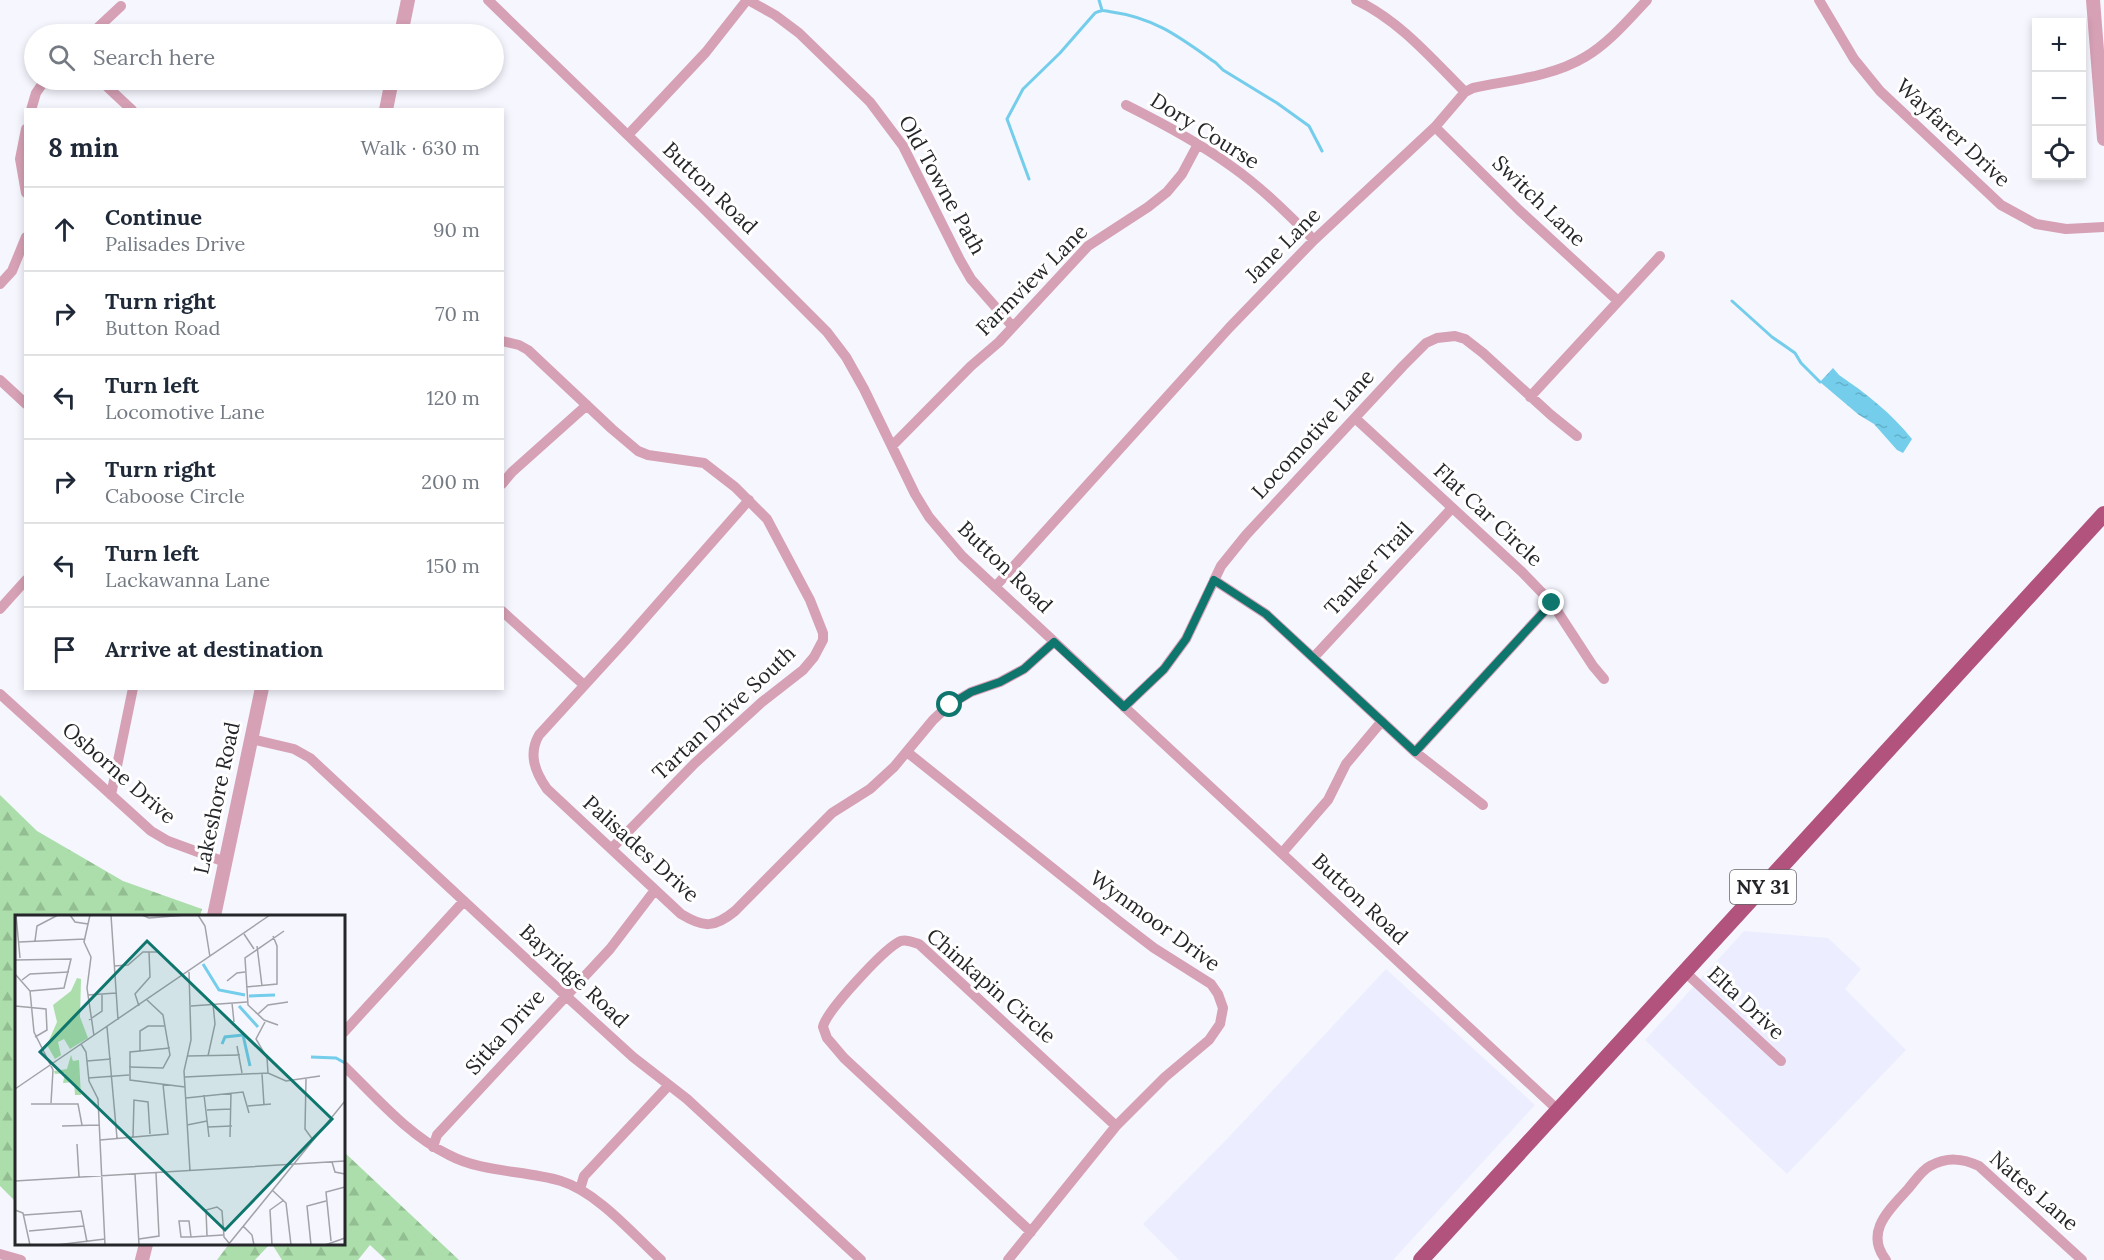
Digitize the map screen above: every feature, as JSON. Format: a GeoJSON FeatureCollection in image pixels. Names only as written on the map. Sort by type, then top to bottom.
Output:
{"type":"FeatureCollection","features":[{"type":"Feature","properties":{"kind":"main road","name":"NY 31"},"geometry":{"type":"LineString","coordinates":[[1421,1260],[2104,514]]}},
{"type":"Feature","properties":{"kind":"street"},"geometry":{"type":"LineString","coordinates":[[403,24],[408,0]]}},
{"type":"Feature","properties":{"kind":"street","name":"Button Road"},"geometry":{"type":"LineString","coordinates":[[488,0],[827,332],[846,357],[915,494],[929,517],[962,556],[1559,1111]]}},
{"type":"Feature","properties":{"kind":"street"},"geometry":{"type":"LineString","coordinates":[[628,135],[706,52],[748,0]]}},
{"type":"Feature","properties":{"kind":"street","name":"Old Towne Path"},"geometry":{"type":"LineString","coordinates":[[748,0],[775,15],[799,33],[870,102],[903,146],[971,279],[1013,327]]}},
{"type":"Feature","properties":{"kind":"street"},"geometry":{"type":"LineString","coordinates":[[1356,0],[1392,21],[1465,92],[1473,88],[1549,72],[1585,57],[1614,34],[1647,0]]}},
{"type":"Feature","properties":{"kind":"street","name":"Wayfarer Drive"},"geometry":{"type":"LineString","coordinates":[[1819,0],[1854,59],[1880,91],[2001,205],[2036,224],[2066,229],[2104,227]]}},
{"type":"Feature","properties":{"kind":"street"},"geometry":{"type":"LineString","coordinates":[[2092,0],[2104,139]]}},
{"type":"Feature","properties":{"kind":"street"},"geometry":{"type":"LineString","coordinates":[[102,24],[121,6]]}},
{"type":"Feature","properties":{"kind":"street"},"geometry":{"type":"LineString","coordinates":[[32,108],[38,90]]}},
{"type":"Feature","properties":{"kind":"street"},"geometry":{"type":"LineString","coordinates":[[111,90],[130,108]]}},
{"type":"Feature","properties":{"kind":"street"},"geometry":{"type":"LineString","coordinates":[[386,108],[390,90]]}},
{"type":"Feature","properties":{"kind":"street","name":"Jane Lane"},"geometry":{"type":"LineString","coordinates":[[995,587],[1229,328],[1314,240],[1435,127],[1465,92]]}},
{"type":"Feature","properties":{"kind":"street","name":"Dory Course"},"geometry":{"type":"LineString","coordinates":[[1126,105],[1198,144],[1251,181],[1314,240]]}},
{"type":"Feature","properties":{"kind":"street","name":"Switch Lane"},"geometry":{"type":"LineString","coordinates":[[1435,127],[1519,210],[1618,301]]}},
{"type":"Feature","properties":{"kind":"street"},"geometry":{"type":"LineString","coordinates":[[24,139],[20,159],[24,182]]}},
{"type":"Feature","properties":{"kind":"street","name":"Farmview Lane"},"geometry":{"type":"LineString","coordinates":[[892,446],[971,366],[999,342],[1088,246],[1149,207],[1167,192],[1182,174],[1198,144]]}},
{"type":"Feature","properties":{"kind":"street"},"geometry":{"type":"LineString","coordinates":[[0,284],[12,271],[24,242]]}},
{"type":"Feature","properties":{"kind":"street"},"geometry":{"type":"LineString","coordinates":[[1530,397],[1660,256]]}},
{"type":"Feature","properties":{"kind":"street","name":"Locomotive Lane"},"geometry":{"type":"LineString","coordinates":[[1124,707],[1164,669],[1186,639],[1221,566],[1246,535],[1426,343],[1445,336],[1465,339],[1484,353],[1530,397],[1577,436]]}},
{"type":"Feature","properties":{"kind":"street"},"geometry":{"type":"LineString","coordinates":[[504,341],[528,350],[638,451],[648,455],[704,463],[716,470],[748,500]]}},
{"type":"Feature","properties":{"kind":"street"},"geometry":{"type":"LineString","coordinates":[[0,380],[24,402]]}},
{"type":"Feature","properties":{"kind":"street"},"geometry":{"type":"LineString","coordinates":[[504,482],[586,405]]}},
{"type":"Feature","properties":{"kind":"street","name":"Flat Car Circle"},"geometry":{"type":"LineString","coordinates":[[1355,418],[1522,572],[1552,603],[1604,679]]}},
{"type":"Feature","properties":{"kind":"street","name":"Palisades Drive"},"geometry":{"type":"LineString","coordinates":[[748,500],[539,735],[533,749],[534,767],[538,777],[548,789],[681,914],[690,919],[707,925],[723,921],[832,813],[870,789],[907,752],[933,720],[950,705],[971,692],[1000,682],[1024,669],[1054,642]]}},
{"type":"Feature","properties":{"kind":"street","name":"Tartan Drive South"},"geometry":{"type":"LineString","coordinates":[[611,849],[694,764],[762,702],[802,670],[814,657],[823,640],[820,623],[780,542],[767,519],[748,500]]}},
{"type":"Feature","properties":{"kind":"street","name":"Tanker Trail"},"geometry":{"type":"LineString","coordinates":[[1314,657],[1452,508]]}},
{"type":"Feature","properties":{"kind":"street"},"geometry":{"type":"LineString","coordinates":[[1214,580],[1266,614],[1415,752],[1483,805]]}},
{"type":"Feature","properties":{"kind":"street"},"geometry":{"type":"LineString","coordinates":[[0,609],[24,582]]}},
{"type":"Feature","properties":{"kind":"street"},"geometry":{"type":"LineString","coordinates":[[1415,752],[1552,603]]}},
{"type":"Feature","properties":{"kind":"street"},"geometry":{"type":"LineString","coordinates":[[504,613],[584,685]]}},
{"type":"Feature","properties":{"kind":"street"},"geometry":{"type":"LineString","coordinates":[[111,795],[133,690]]}},
{"type":"Feature","properties":{"kind":"street","name":"Lakeshore Road"},"geometry":{"type":"LineString","coordinates":[[213,915],[262,690]]}},
{"type":"Feature","properties":{"kind":"street","name":"Osborne Drive"},"geometry":{"type":"LineString","coordinates":[[0,694],[152,831],[168,840],[225,861]]}},
{"type":"Feature","properties":{"kind":"street"},"geometry":{"type":"LineString","coordinates":[[1282,852],[1328,800],[1346,764],[1382,721]]}},
{"type":"Feature","properties":{"kind":"street","name":"Bayridge Road"},"geometry":{"type":"LineString","coordinates":[[251,739],[294,749],[310,758],[633,1057],[687,1099],[861,1260]]}},
{"type":"Feature","properties":{"kind":"street","name":"Wynmoor Drive"},"geometry":{"type":"LineString","coordinates":[[907,752],[1119,922],[1154,948],[1201,976],[1218,994],[1223,1008],[1221,1024],[1209,1040],[1165,1077],[1116,1126],[1008,1260]]}},
{"type":"Feature","properties":{"kind":"street","name":"Sitka Drive"},"geometry":{"type":"LineString","coordinates":[[433,1147],[437,1135],[610,948],[655,890]]}},
{"type":"Feature","properties":{"kind":"street"},"geometry":{"type":"LineString","coordinates":[[345,1031],[464,901]]}},
{"type":"Feature","properties":{"kind":"street","name":"Chinkapin Circle"},"geometry":{"type":"LineString","coordinates":[[1031,1232],[844,1058],[827,1038],[823,1027],[829,1012],[896,944],[909,940],[919,944],[1116,1126]]}},
{"type":"Feature","properties":{"kind":"street","name":"Elta Drive"},"geometry":{"type":"LineString","coordinates":[[1685,972],[1781,1061]]}},
{"type":"Feature","properties":{"kind":"street"},"geometry":{"type":"LineString","coordinates":[[345,1067],[419,1137],[433,1147],[463,1162],[561,1181],[580,1189],[607,1210],[661,1260]]}},
{"type":"Feature","properties":{"kind":"street"},"geometry":{"type":"LineString","coordinates":[[580,1189],[584,1176],[669,1085]]}},
{"type":"Feature","properties":{"kind":"street","name":"Nates Lane"},"geometry":{"type":"LineString","coordinates":[[1886,1260],[1879,1251],[1877,1233],[1884,1216],[1928,1167],[1947,1160],[1964,1159],[1979,1166],[2082,1260]]}},
{"type":"Feature","properties":{"kind":"street"},"geometry":{"type":"LineString","coordinates":[[142,1260],[146,1245]]}},
{"type":"Feature","properties":{"kind":"street"},"geometry":{"type":"LineString","coordinates":[[0,1254],[21,1260]]}},
{"type":"Feature","properties":{"kind":"shaded area"},"geometry":{"type":"Polygon","coordinates":[[[1744,931],[1828,938],[1861,969],[1845,989],[1906,1050],[1787,1174],[1645,1040],[1744,931]]]}},
{"type":"Feature","properties":{"kind":"shaded area"},"geometry":{"type":"Polygon","coordinates":[[[1386,969],[1535,1105],[1393,1260],[1179,1260],[1143,1224],[1228,1138],[1386,969]]]}},
{"type":"Feature","properties":{"kind":"green space"},"geometry":{"type":"Polygon","coordinates":[[[0,795],[37,831],[123,881],[202,909],[200,915],[15,915],[15,1201],[0,1186],[0,795]]]}},
{"type":"Feature","properties":{"kind":"green space"},"geometry":{"type":"Polygon","coordinates":[[[345,1153],[459,1260],[386,1260],[370,1245],[358,1260],[282,1260],[273,1245],[345,1245],[345,1153]]]}},
{"type":"Feature","properties":{"kind":"green space"},"geometry":{"type":"Polygon","coordinates":[[[228,1245],[269,1245],[255,1260],[217,1260],[228,1245]]]}},
{"type":"Feature","properties":{"kind":"water"},"geometry":{"type":"Polygon","coordinates":[[[1833,368],[1887,412],[1912,439],[1903,453],[1897,450],[1874,424],[1859,415],[1820,382],[1833,368]]]}},
{"type":"Feature","properties":{"kind":"waterway"},"geometry":{"type":"LineString","coordinates":[[1099,0],[1102,10]]}},
{"type":"Feature","properties":{"kind":"waterway"},"geometry":{"type":"LineString","coordinates":[[1029,179],[1007,119],[1023,89],[1060,53],[1095,13],[1102,11],[1142,19],[1180,38],[1223,70],[1277,103],[1309,126],[1322,151]]}},
{"type":"Feature","properties":{"kind":"waterway"},"geometry":{"type":"LineString","coordinates":[[1732,301],[1772,337],[1795,353],[1801,363],[1820,382]]}},
{"type":"Feature","properties":{"kind":"route"},"geometry":{"type":"LineString","coordinates":[[950,705],[971,692],[1000,682],[1024,669],[1054,642],[1124,707],[1164,669],[1186,639],[1214,580],[1266,614],[1415,752],[1552,603]]}}]}
